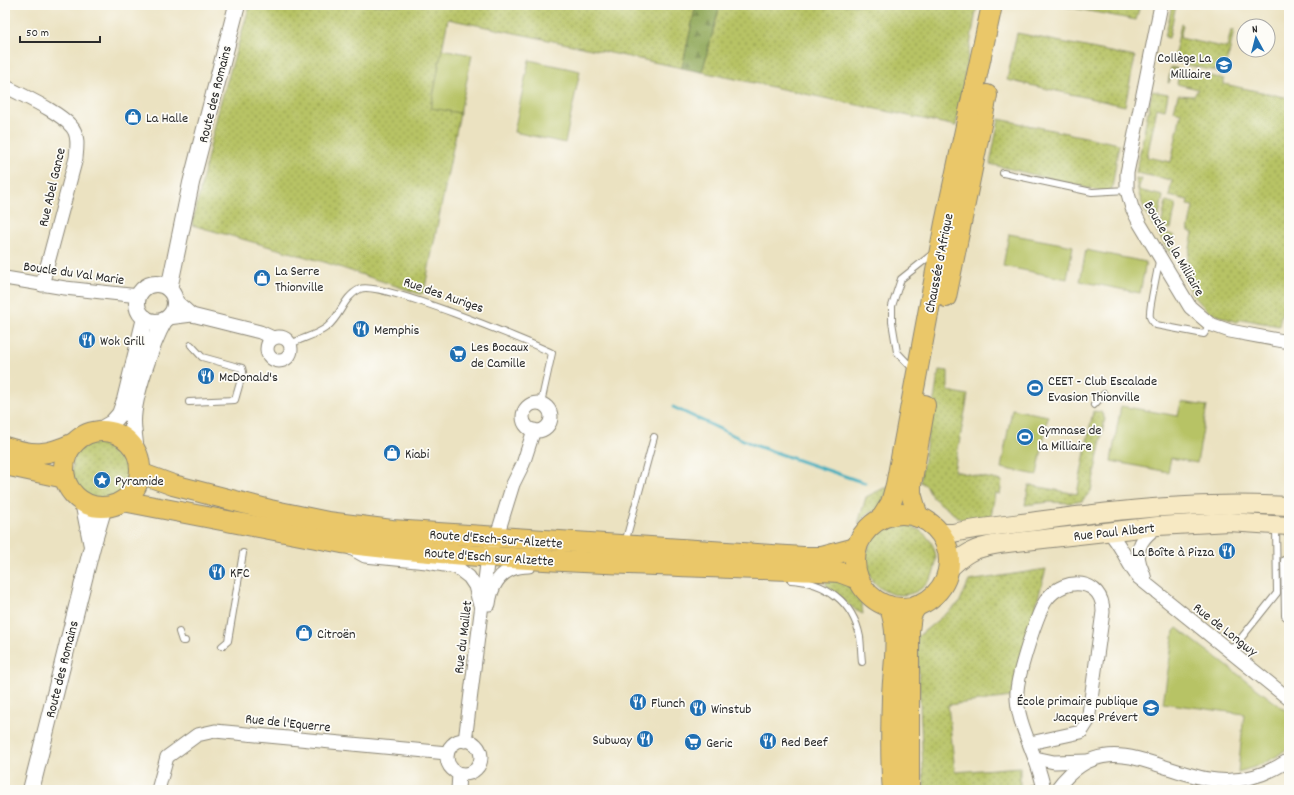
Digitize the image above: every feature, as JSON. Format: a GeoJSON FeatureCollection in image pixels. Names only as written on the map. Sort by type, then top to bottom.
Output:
{"type":"FeatureCollection","features":[{"type":"Feature","properties":{"kind":"main road","name":"Chaussée d'Afrique"},"geometry":{"type":"LineString","coordinates":[[881,519],[890,503],[896,485],[941,248],[992,5]]}},
{"type":"Feature","properties":{"kind":"main road","name":"Chaussée d'Afrique"},"geometry":{"type":"LineString","coordinates":[[918,517],[911,493],[911,485],[955,248],[1006,5]]}},
{"type":"Feature","properties":{"kind":"main road"},"geometry":{"type":"LineString","coordinates":[[5,447],[41,454],[58,450],[74,443],[85,435],[98,431],[114,432],[127,440],[136,452],[140,462],[140,473],[132,494],[123,501],[104,507],[93,506],[83,502],[71,492],[65,478],[64,466],[67,454],[74,443]]}},
{"type":"Feature","properties":{"kind":"main road"},"geometry":{"type":"LineString","coordinates":[[5,465],[65,478]]}},
{"type":"Feature","properties":{"kind":"main road","name":"Route d'Esch-Sur-Alzette"},"geometry":{"type":"LineString","coordinates":[[140,473],[173,485],[270,510],[328,522],[392,530],[495,538],[803,557],[828,556],[856,548]]}},
{"type":"Feature","properties":{"kind":"main road","name":"Route d'Esch sur Alzette"},"geometry":{"type":"LineString","coordinates":[[123,501],[342,543],[488,556],[606,562],[760,573],[839,572],[858,579]]}},
{"type":"Feature","properties":{"kind":"main road","name":"Rue Paul Albert"},"geometry":{"type":"LineString","coordinates":[[940,533],[953,533],[1079,515],[1171,506],[1210,504],[1289,506]]}},
{"type":"Feature","properties":{"kind":"main road"},"geometry":{"type":"LineString","coordinates":[[899,514],[918,517],[927,521],[940,533],[947,549],[947,571],[942,586],[937,592],[917,605],[898,608],[889,606],[870,595],[858,579],[855,564],[856,548],[866,530],[881,519],[899,514]]}},
{"type":"Feature","properties":{"kind":"main road","name":"Rue Paul Albert"},"geometry":{"type":"LineString","coordinates":[[947,571],[968,552],[984,546],[1158,526],[1229,522],[1282,525]]}},
{"type":"Feature","properties":{"kind":"main road"},"geometry":{"type":"LineString","coordinates":[[910,790],[909,631],[911,615],[917,605]]}},
{"type":"Feature","properties":{"kind":"main road"},"geometry":{"type":"LineString","coordinates":[[889,606],[894,617],[896,631],[892,699],[893,790]]}},
{"type":"Feature","properties":{"kind":"street","name":"Route des Romains"},"geometry":{"type":"LineString","coordinates":[[136,452],[133,422],[134,404],[158,332],[173,313],[172,294],[191,183],[237,5]]}},
{"type":"Feature","properties":{"kind":"street","name":"Boucle de la Milliaire"},"geometry":{"type":"LineString","coordinates":[[1161,5],[1127,173],[1127,190],[1132,208],[1190,307],[1210,324],[1237,332],[1289,342]]}},
{"type":"Feature","properties":{"kind":"street","name":"Rue Abel Gance"},"geometry":{"type":"LineString","coordinates":[[5,86],[52,112],[71,126],[75,133],[77,148],[76,158],[42,285]]}},
{"type":"Feature","properties":{"kind":"street","name":"Route des Romains"},"geometry":{"type":"LineString","coordinates":[[139,296],[158,274],[168,252],[178,214],[191,183]]}},
{"type":"Feature","properties":{"kind":"street","name":"Boucle du Val Marie"},"geometry":{"type":"LineString","coordinates":[[5,278],[42,285],[139,296]]}},
{"type":"Feature","properties":{"kind":"street"},"geometry":{"type":"LineString","coordinates":[[150,285],[163,285],[192,315]]}},
{"type":"Feature","properties":{"kind":"street"},"geometry":{"type":"LineString","coordinates":[[139,296],[138,308],[145,318],[157,322],[192,315],[260,332],[273,338]]}},
{"type":"Feature","properties":{"kind":"street"},"geometry":{"type":"LineString","coordinates":[[98,431],[112,423],[120,414],[145,318]]}},
{"type":"Feature","properties":{"kind":"street"},"geometry":{"type":"LineString","coordinates":[[277,336],[285,338],[291,344],[292,351],[288,358],[277,361],[270,357],[267,349],[273,338],[277,336]]}},
{"type":"Feature","properties":{"kind":"street"},"geometry":{"type":"LineString","coordinates":[[541,403],[550,413],[550,423],[543,429],[534,430],[524,423],[524,410],[532,404],[541,403]]}},
{"type":"Feature","properties":{"kind":"street"},"geometry":{"type":"LineString","coordinates":[[495,538],[513,484],[524,464],[534,430]]}},
{"type":"Feature","properties":{"kind":"street","name":"Route des Romains"},"geometry":{"type":"LineString","coordinates":[[83,502],[92,547]]}},
{"type":"Feature","properties":{"kind":"street","name":"Route des Romains"},"geometry":{"type":"LineString","coordinates":[[31,790],[92,547],[104,507]]}},
{"type":"Feature","properties":{"kind":"street","name":"Rue de Longwy"},"geometry":{"type":"LineString","coordinates":[[1145,582],[1138,559],[1138,551],[1142,538],[1158,526]]}},
{"type":"Feature","properties":{"kind":"street","name":"Rue de Longwy"},"geometry":{"type":"LineString","coordinates":[[1108,531],[1117,541],[1134,573],[1166,602],[1289,699]]}},
{"type":"Feature","properties":{"kind":"street","name":"Rue du Maillet"},"geometry":{"type":"LineString","coordinates":[[465,741],[488,556],[495,538]]}},
{"type":"Feature","properties":{"kind":"street"},"geometry":{"type":"LineString","coordinates":[[342,543],[365,556],[427,562],[456,567],[469,577],[474,586],[482,610]]}},
{"type":"Feature","properties":{"kind":"street"},"geometry":{"type":"LineString","coordinates":[[477,644],[487,620],[492,589],[495,582],[504,572],[518,566],[557,567],[606,562]]}},
{"type":"Feature","properties":{"kind":"street"},"geometry":{"type":"LineString","coordinates":[[1030,743],[1081,732],[1085,728],[1088,721],[1103,612],[1101,598],[1096,591],[1089,586],[1071,584],[1054,592],[1047,599],[1034,618],[1018,680],[1017,692],[1017,705],[1021,719],[1035,758],[1048,789],[1088,761]]}},
{"type":"Feature","properties":{"kind":"street","name":"Rue de l'Equerre"},"geometry":{"type":"LineString","coordinates":[[158,790],[167,756],[197,735],[215,731],[448,753]]}},
{"type":"Feature","properties":{"kind":"street"},"geometry":{"type":"LineString","coordinates":[[465,741],[477,747],[480,760],[473,771],[459,774],[450,768],[447,758],[448,753],[454,743],[465,741]]}},
{"type":"Feature","properties":{"kind":"street"},"geometry":{"type":"LineString","coordinates":[[1035,758],[1054,762],[1088,761],[1109,756],[1134,757],[1198,776],[1221,780],[1233,780],[1261,775],[1289,760]]}},
{"type":"Feature","properties":{"kind":"street"},"geometry":{"type":"LineString","coordinates":[[458,790],[459,774]]}},
{"type":"Feature","properties":{"kind":"lane"},"geometry":{"type":"LineString","coordinates":[[1003,173],[1092,192],[1127,190]]}},
{"type":"Feature","properties":{"kind":"lane"},"geometry":{"type":"LineString","coordinates":[[917,374],[897,352],[892,322],[892,306],[901,278],[941,248]]}},
{"type":"Feature","properties":{"kind":"lane"},"geometry":{"type":"LineString","coordinates":[[1160,257],[1150,317],[1156,325],[1204,334],[1210,324]]}},
{"type":"Feature","properties":{"kind":"lane","name":"Rue des Auriges"},"geometry":{"type":"LineString","coordinates":[[291,344],[327,327],[351,295],[362,288],[375,288],[541,347],[552,353],[541,403]]}},
{"type":"Feature","properties":{"kind":"lane"},"geometry":{"type":"LineString","coordinates":[[190,402],[235,400],[243,372],[242,368],[202,357],[191,345]]}},
{"type":"Feature","properties":{"kind":"lane"},"geometry":{"type":"LineString","coordinates":[[1094,405],[1104,394]]}},
{"type":"Feature","properties":{"kind":"lane"},"geometry":{"type":"LineString","coordinates":[[624,546],[654,437]]}},
{"type":"Feature","properties":{"kind":"lane"},"geometry":{"type":"LineString","coordinates":[[1230,652],[1277,593],[1282,525]]}},
{"type":"Feature","properties":{"kind":"lane"},"geometry":{"type":"LineString","coordinates":[[222,646],[228,641],[243,553]]}},
{"type":"Feature","properties":{"kind":"lane"},"geometry":{"type":"LineString","coordinates":[[1289,559],[1284,560],[1285,616],[1289,618]]}},
{"type":"Feature","properties":{"kind":"lane"},"geometry":{"type":"LineString","coordinates":[[781,579],[817,584],[841,600],[850,612],[858,628],[862,662]]}},
{"type":"Feature","properties":{"kind":"lane"},"geometry":{"type":"LineString","coordinates":[[179,632],[182,640],[185,641]]}},
{"type":"Feature","properties":{"kind":"lane"},"geometry":{"type":"LineString","coordinates":[[1025,790],[1048,789]]}},
{"type":"Feature","properties":{"kind":"green space"},"geometry":{"type":"Polygon","coordinates":[[[250,5],[696,5],[682,68],[448,19],[431,107],[460,113],[424,292],[420,294],[324,262],[192,225],[219,108],[250,5]]]}},
{"type":"Feature","properties":{"kind":"green space"},"geometry":{"type":"Polygon","coordinates":[[[696,5],[720,5],[702,72],[682,68],[696,5]]]}},
{"type":"Feature","properties":{"kind":"green space"},"geometry":{"type":"Polygon","coordinates":[[[720,5],[977,5],[956,126],[702,72],[720,5]]]}},
{"type":"Feature","properties":{"kind":"green space"},"geometry":{"type":"Polygon","coordinates":[[[1057,5],[1140,5],[1136,20],[1057,5]]]}},
{"type":"Feature","properties":{"kind":"green space"},"geometry":{"type":"Polygon","coordinates":[[[1172,5],[1176,5],[1169,38],[1165,37],[1172,5]]]}},
{"type":"Feature","properties":{"kind":"green space"},"geometry":{"type":"Polygon","coordinates":[[[1181,24],[1183,25],[1180,38],[1227,48],[1231,30],[1234,30],[1225,73],[1173,62],[1181,24]]]}},
{"type":"Feature","properties":{"kind":"green space"},"geometry":{"type":"Polygon","coordinates":[[[1017,33],[1135,57],[1125,106],[1007,80],[1017,33]]]}},
{"type":"Feature","properties":{"kind":"green space"},"geometry":{"type":"Polygon","coordinates":[[[442,49],[472,55],[460,113],[431,108],[442,49]]]}},
{"type":"Feature","properties":{"kind":"green space"},"geometry":{"type":"Polygon","coordinates":[[[529,60],[580,71],[565,143],[514,132],[529,60]]]}},
{"type":"Feature","properties":{"kind":"green space"},"geometry":{"type":"Polygon","coordinates":[[[1171,67],[1224,79],[1224,84],[1289,98],[1289,279],[1279,326],[1242,319],[1236,322],[1209,312],[1193,295],[1184,278],[1193,233],[1188,231],[1193,206],[1187,205],[1188,200],[1169,196],[1172,180],[1136,173],[1152,91],[1168,94],[1165,110],[1157,108],[1147,157],[1171,162],[1181,113],[1174,111],[1178,95],[1194,96],[1198,89],[1177,84],[1180,70],[1173,69],[1168,83],[1171,67]]]}},
{"type":"Feature","properties":{"kind":"green space"},"geometry":{"type":"Polygon","coordinates":[[[999,119],[1119,144],[1111,194],[990,164],[999,119]]]}},
{"type":"Feature","properties":{"kind":"green space"},"geometry":{"type":"Polygon","coordinates":[[[1136,178],[1141,179],[1138,190],[1137,185],[1136,178]]]}},
{"type":"Feature","properties":{"kind":"green space"},"geometry":{"type":"Polygon","coordinates":[[[1138,190],[1163,196],[1157,224],[1153,226],[1144,209],[1138,190]]]}},
{"type":"Feature","properties":{"kind":"green space"},"geometry":{"type":"Polygon","coordinates":[[[1166,201],[1176,204],[1171,229],[1161,227],[1166,201]]]}},
{"type":"Feature","properties":{"kind":"green space"},"geometry":{"type":"Polygon","coordinates":[[[1156,230],[1175,236],[1171,255],[1156,230]]]}},
{"type":"Feature","properties":{"kind":"green space"},"geometry":{"type":"Polygon","coordinates":[[[1009,234],[1073,246],[1067,279],[1003,266],[1009,234]]]}},
{"type":"Feature","properties":{"kind":"green space"},"geometry":{"type":"Polygon","coordinates":[[[1086,250],[1146,262],[1140,293],[1080,281],[1086,250]]]}},
{"type":"Feature","properties":{"kind":"green space"},"geometry":{"type":"Polygon","coordinates":[[[939,370],[948,371],[948,391],[968,395],[954,471],[1002,481],[1000,494],[995,493],[991,517],[964,522],[932,497],[927,486],[920,482],[939,370]]]}},
{"type":"Feature","properties":{"kind":"green space"},"geometry":{"type":"Polygon","coordinates":[[[1181,402],[1207,406],[1197,463],[1171,458],[1168,472],[1111,461],[1121,406],[1178,416],[1181,402]]]}},
{"type":"Feature","properties":{"kind":"green space"},"geometry":{"type":"Polygon","coordinates":[[[1012,409],[1048,416],[1037,475],[1001,468],[1012,409]]]}},
{"type":"Feature","properties":{"kind":"green space"},"geometry":{"type":"Polygon","coordinates":[[[1093,411],[1101,412],[1105,419],[1091,491],[1082,501],[1070,503],[1050,502],[1025,505],[1029,485],[1077,494],[1093,411]]]}},
{"type":"Feature","properties":{"kind":"green space"},"geometry":{"type":"Polygon","coordinates":[[[97,438],[109,438],[125,447],[132,457],[134,469],[132,481],[125,491],[109,500],[97,500],[86,495],[77,486],[72,475],[72,463],[77,452],[86,443],[97,438]]]}},
{"type":"Feature","properties":{"kind":"green space"},"geometry":{"type":"Polygon","coordinates":[[[884,488],[889,488],[880,508],[868,514],[858,524],[866,497],[884,488]]]}},
{"type":"Feature","properties":{"kind":"green space"},"geometry":{"type":"Polygon","coordinates":[[[901,525],[914,528],[926,535],[933,547],[936,560],[933,573],[926,585],[914,592],[901,595],[888,592],[876,585],[869,573],[866,560],[869,547],[876,535],[888,528],[901,525]]]}},
{"type":"Feature","properties":{"kind":"green space"},"geometry":{"type":"Polygon","coordinates":[[[1046,569],[1011,697],[948,705],[955,772],[1020,767],[1020,790],[924,790],[917,637],[959,603],[969,581],[1046,569]]]}},
{"type":"Feature","properties":{"kind":"green space"},"geometry":{"type":"Polygon","coordinates":[[[826,577],[851,583],[861,599],[863,614],[849,605],[826,585],[826,577]]]}},
{"type":"Feature","properties":{"kind":"green space"},"geometry":{"type":"Polygon","coordinates":[[[1177,628],[1289,713],[1289,747],[1277,756],[1253,768],[1238,772],[1244,714],[1163,703],[1174,631],[1177,628]]]}},
{"type":"Feature","properties":{"kind":"waterway"},"geometry":{"type":"LineString","coordinates":[[673,407],[754,445],[865,483]]}},
{"type":"Feature","properties":{"kind":"place","name":"Collège La Milliaire"},"geometry":{"type":"Point","coordinates":[1224,65]}},
{"type":"Feature","properties":{"kind":"place","name":"La Halle"},"geometry":{"type":"Point","coordinates":[133,117]}},
{"type":"Feature","properties":{"kind":"place","name":"La Serre Thionville"},"geometry":{"type":"Point","coordinates":[262,278]}},
{"type":"Feature","properties":{"kind":"place","name":"Memphis"},"geometry":{"type":"Point","coordinates":[361,329]}},
{"type":"Feature","properties":{"kind":"place","name":"Wok Grill"},"geometry":{"type":"Point","coordinates":[87,340]}},
{"type":"Feature","properties":{"kind":"place","name":"Les Bocaux de Camille"},"geometry":{"type":"Point","coordinates":[458,354]}},
{"type":"Feature","properties":{"kind":"place","name":"McDonald's"},"geometry":{"type":"Point","coordinates":[206,376]}},
{"type":"Feature","properties":{"kind":"place","name":"CEET - Club Escalade Evasion Thionville"},"geometry":{"type":"Point","coordinates":[1035,388]}},
{"type":"Feature","properties":{"kind":"place","name":"Gymnase de la Milliaire"},"geometry":{"type":"Point","coordinates":[1025,437]}},
{"type":"Feature","properties":{"kind":"place","name":"Kiabi"},"geometry":{"type":"Point","coordinates":[392,453]}},
{"type":"Feature","properties":{"kind":"place","name":"Pyramide"},"geometry":{"type":"Point","coordinates":[102,480]}},
{"type":"Feature","properties":{"kind":"place","name":"La Boîte à Pizza"},"geometry":{"type":"Point","coordinates":[1227,551]}},
{"type":"Feature","properties":{"kind":"place","name":"KFC"},"geometry":{"type":"Point","coordinates":[217,572]}},
{"type":"Feature","properties":{"kind":"place","name":"Citroën"},"geometry":{"type":"Point","coordinates":[304,633]}},
{"type":"Feature","properties":{"kind":"place","name":"Flunch"},"geometry":{"type":"Point","coordinates":[638,702]}},
{"type":"Feature","properties":{"kind":"place","name":"Winstub"},"geometry":{"type":"Point","coordinates":[698,708]}},
{"type":"Feature","properties":{"kind":"place","name":"École primaire publique Jacques Prévert"},"geometry":{"type":"Point","coordinates":[1151,708]}},
{"type":"Feature","properties":{"kind":"place","name":"Subway"},"geometry":{"type":"Point","coordinates":[645,739]}},
{"type":"Feature","properties":{"kind":"place","name":"Red Beef"},"geometry":{"type":"Point","coordinates":[768,741]}},
{"type":"Feature","properties":{"kind":"place","name":"Geric"},"geometry":{"type":"Point","coordinates":[693,742]}}]}
